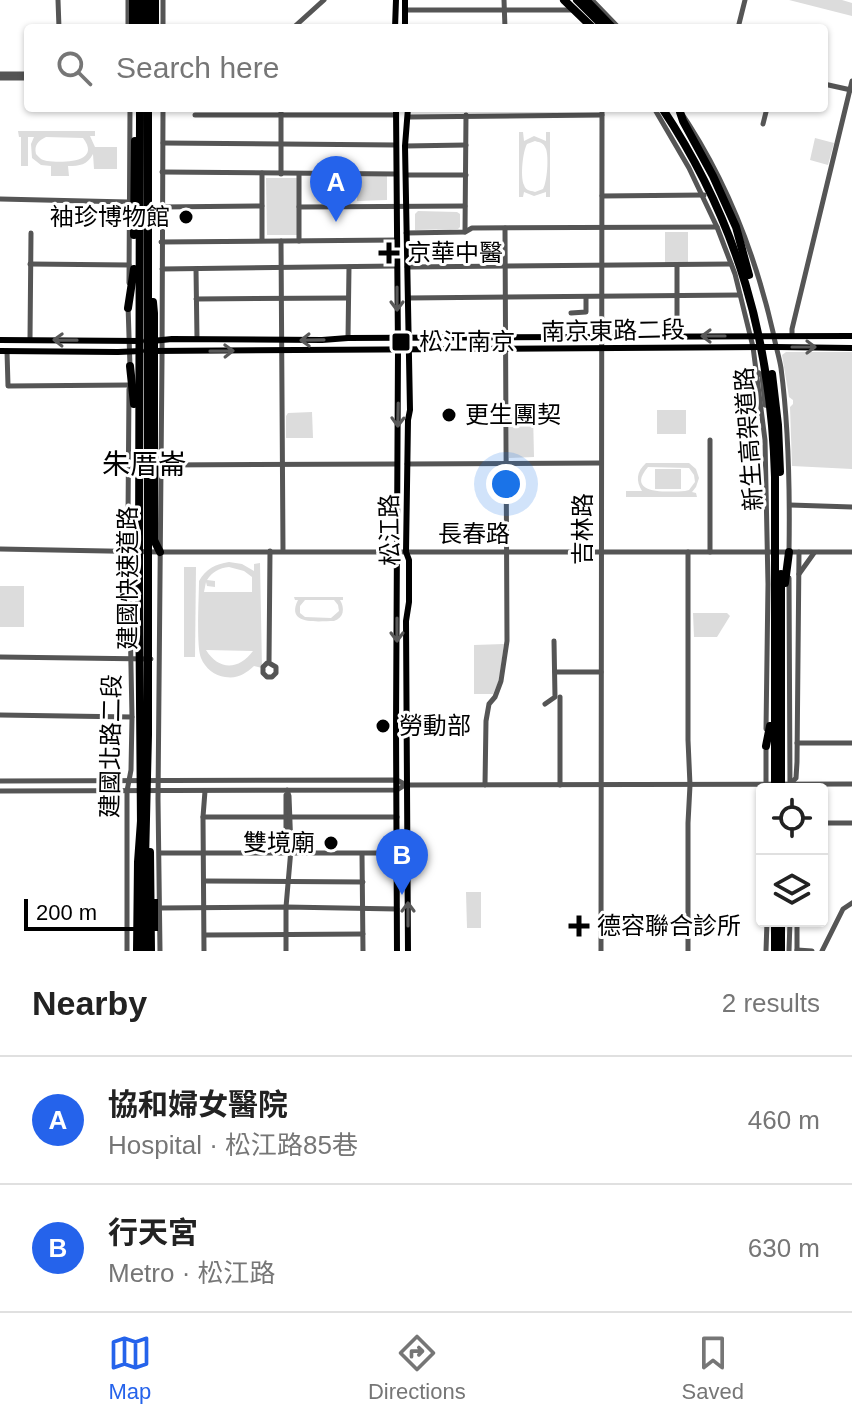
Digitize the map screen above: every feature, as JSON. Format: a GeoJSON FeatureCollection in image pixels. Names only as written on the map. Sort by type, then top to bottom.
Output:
{"type":"FeatureCollection","features":[{"type":"Feature","properties":{"kind":"highway"},"geometry":{"type":"LineString","coordinates":[[130,0],[133,24]]}},
{"type":"Feature","properties":{"kind":"highway"},"geometry":{"type":"LineString","coordinates":[[134,24],[140,0]]}},
{"type":"Feature","properties":{"kind":"highway"},"geometry":{"type":"LineString","coordinates":[[148,0],[154,24]]}},
{"type":"Feature","properties":{"kind":"highway"},"geometry":{"type":"LineString","coordinates":[[155,0],[155,24]]}},
{"type":"Feature","properties":{"kind":"highway"},"geometry":{"type":"LineString","coordinates":[[565,0],[589,24]]}},
{"type":"Feature","properties":{"kind":"highway"},"geometry":{"type":"LineString","coordinates":[[577,0],[601,24]]}},
{"type":"Feature","properties":{"kind":"highway"},"geometry":{"type":"LineString","coordinates":[[589,0],[610,24]]}},
{"type":"Feature","properties":{"kind":"highway"},"geometry":{"type":"LineString","coordinates":[[128,308],[134,277],[134,153],[139,112]]}},
{"type":"Feature","properties":{"kind":"highway","name":"建國快速道路"},"geometry":{"type":"LineString","coordinates":[[139,112],[139,577],[144,812]]}},
{"type":"Feature","properties":{"kind":"highway","name":"建國快速道路"},"geometry":{"type":"LineString","coordinates":[[143,951],[148,112]]}},
{"type":"Feature","properties":{"kind":"highway","name":"新生高架道路"},"geometry":{"type":"LineString","coordinates":[[662,112],[702,164],[718,197],[747,278],[770,359],[780,452],[781,742],[786,783]]}},
{"type":"Feature","properties":{"kind":"highway"},"geometry":{"type":"LineString","coordinates":[[680,114],[710,169],[736,227],[747,278]]}},
{"type":"Feature","properties":{"kind":"highway"},"geometry":{"type":"LineString","coordinates":[[148,273],[154,313],[154,540],[160,552]]}},
{"type":"Feature","properties":{"kind":"highway","name":"新生高架道路"},"geometry":{"type":"LineString","coordinates":[[747,278],[765,360],[776,474],[769,783]]}},
{"type":"Feature","properties":{"kind":"highway"},"geometry":{"type":"LineString","coordinates":[[130,366],[134,397],[139,577]]}},
{"type":"Feature","properties":{"kind":"highway"},"geometry":{"type":"LineString","coordinates":[[766,746],[770,733],[771,523],[776,474]]}},
{"type":"Feature","properties":{"kind":"highway"},"geometry":{"type":"LineString","coordinates":[[781,742],[785,687],[785,584],[794,552]]}},
{"type":"Feature","properties":{"kind":"highway"},"geometry":{"type":"LineString","coordinates":[[776,927],[778,951]]}},
{"type":"Feature","properties":{"kind":"highway"},"geometry":{"type":"LineString","coordinates":[[778,951],[780,927]]}},
{"type":"Feature","properties":{"kind":"main road"},"geometry":{"type":"LineString","coordinates":[[395,24],[396,0]]}},
{"type":"Feature","properties":{"kind":"main road"},"geometry":{"type":"LineString","coordinates":[[405,0],[405,24]]}},
{"type":"Feature","properties":{"kind":"main road","name":"松江路"},"geometry":{"type":"LineString","coordinates":[[396,112],[397,951]]}},
{"type":"Feature","properties":{"kind":"main road","name":"松江路"},"geometry":{"type":"LineString","coordinates":[[408,112],[405,146],[410,358],[406,552],[409,560],[406,621],[408,951]]}},
{"type":"Feature","properties":{"kind":"main road","name":"南京東路二段"},"geometry":{"type":"LineString","coordinates":[[0,340],[852,336]]}},
{"type":"Feature","properties":{"kind":"main road","name":"南京東路二段"},"geometry":{"type":"LineString","coordinates":[[4,351],[852,348]]}},
{"type":"Feature","properties":{"kind":"street"},"geometry":{"type":"LineString","coordinates":[[58,0],[59,24]]}},
{"type":"Feature","properties":{"kind":"street"},"geometry":{"type":"LineString","coordinates":[[156,24],[163,0]]}},
{"type":"Feature","properties":{"kind":"street"},"geometry":{"type":"LineString","coordinates":[[297,24],[324,0]]}},
{"type":"Feature","properties":{"kind":"street"},"geometry":{"type":"LineString","coordinates":[[504,0],[505,24]]}},
{"type":"Feature","properties":{"kind":"street"},"geometry":{"type":"LineString","coordinates":[[565,0],[571,10],[588,24]]}},
{"type":"Feature","properties":{"kind":"street"},"geometry":{"type":"LineString","coordinates":[[589,0],[615,24]]}},
{"type":"Feature","properties":{"kind":"street"},"geometry":{"type":"LineString","coordinates":[[739,24],[745,0]]}},
{"type":"Feature","properties":{"kind":"street"},"geometry":{"type":"LineString","coordinates":[[405,10],[571,10]]}},
{"type":"Feature","properties":{"kind":"street"},"geometry":{"type":"LineString","coordinates":[[0,76],[24,76]]}},
{"type":"Feature","properties":{"kind":"street"},"geometry":{"type":"LineString","coordinates":[[792,336],[852,81]]}},
{"type":"Feature","properties":{"kind":"street"},"geometry":{"type":"LineString","coordinates":[[828,85],[851,90]]}},
{"type":"Feature","properties":{"kind":"street","name":"建國北路二段"},"geometry":{"type":"LineString","coordinates":[[127,951],[127,791],[132,717],[128,308],[130,112]]}},
{"type":"Feature","properties":{"kind":"street","name":"建國北路二段"},"geometry":{"type":"LineString","coordinates":[[160,951],[158,780],[163,112]]}},
{"type":"Feature","properties":{"kind":"street"},"geometry":{"type":"LineString","coordinates":[[195,115],[259,112]]}},
{"type":"Feature","properties":{"kind":"street"},"geometry":{"type":"LineString","coordinates":[[280,112],[281,174]]}},
{"type":"Feature","properties":{"kind":"street"},"geometry":{"type":"LineString","coordinates":[[408,117],[602,112]]}},
{"type":"Feature","properties":{"kind":"street","name":"吉林路"},"geometry":{"type":"LineString","coordinates":[[601,951],[602,112]]}},
{"type":"Feature","properties":{"kind":"street"},"geometry":{"type":"LineString","coordinates":[[661,112],[703,194],[728,254],[753,347],[764,426],[769,783]]}},
{"type":"Feature","properties":{"kind":"street"},"geometry":{"type":"LineString","coordinates":[[763,124],[766,112]]}},
{"type":"Feature","properties":{"kind":"street"},"geometry":{"type":"LineString","coordinates":[[680,114],[688,121],[708,157],[751,255],[765,299],[780,367],[797,578],[796,778],[791,783]]}},
{"type":"Feature","properties":{"kind":"street"},"geometry":{"type":"LineString","coordinates":[[465,232],[466,115]]}},
{"type":"Feature","properties":{"kind":"street"},"geometry":{"type":"LineString","coordinates":[[163,143],[396,145]]}},
{"type":"Feature","properties":{"kind":"street"},"geometry":{"type":"LineString","coordinates":[[405,146],[466,145]]}},
{"type":"Feature","properties":{"kind":"street"},"geometry":{"type":"LineString","coordinates":[[162,172],[396,174]]}},
{"type":"Feature","properties":{"kind":"street"},"geometry":{"type":"LineString","coordinates":[[262,173],[262,240]]}},
{"type":"Feature","properties":{"kind":"street"},"geometry":{"type":"LineString","coordinates":[[299,174],[299,241]]}},
{"type":"Feature","properties":{"kind":"street"},"geometry":{"type":"LineString","coordinates":[[406,175],[466,175]]}},
{"type":"Feature","properties":{"kind":"street"},"geometry":{"type":"LineString","coordinates":[[602,196],[703,194],[708,196],[718,219],[735,215]]}},
{"type":"Feature","properties":{"kind":"street"},"geometry":{"type":"LineString","coordinates":[[0,199],[128,202]]}},
{"type":"Feature","properties":{"kind":"street"},"geometry":{"type":"LineString","coordinates":[[161,207],[262,206]]}},
{"type":"Feature","properties":{"kind":"street"},"geometry":{"type":"LineString","coordinates":[[299,207],[465,206]]}},
{"type":"Feature","properties":{"kind":"street"},"geometry":{"type":"LineString","coordinates":[[723,220],[721,225],[730,251],[728,254]]}},
{"type":"Feature","properties":{"kind":"street"},"geometry":{"type":"LineString","coordinates":[[406,233],[465,232],[472,228],[717,227]]}},
{"type":"Feature","properties":{"kind":"street"},"geometry":{"type":"LineString","coordinates":[[485,785],[486,721],[489,704],[501,681],[507,641],[505,228]]}},
{"type":"Feature","properties":{"kind":"street"},"geometry":{"type":"LineString","coordinates":[[30,340],[31,233]]}},
{"type":"Feature","properties":{"kind":"street"},"geometry":{"type":"LineString","coordinates":[[161,242],[397,240]]}},
{"type":"Feature","properties":{"kind":"street"},"geometry":{"type":"LineString","coordinates":[[281,241],[283,551]]}},
{"type":"Feature","properties":{"kind":"street"},"geometry":{"type":"LineString","coordinates":[[30,264],[129,265]]}},
{"type":"Feature","properties":{"kind":"street"},"geometry":{"type":"LineString","coordinates":[[407,267],[731,264]]}},
{"type":"Feature","properties":{"kind":"street"},"geometry":{"type":"LineString","coordinates":[[677,265],[677,336]]}},
{"type":"Feature","properties":{"kind":"street"},"geometry":{"type":"LineString","coordinates":[[162,269],[396,266]]}},
{"type":"Feature","properties":{"kind":"street"},"geometry":{"type":"LineString","coordinates":[[348,338],[349,267]]}},
{"type":"Feature","properties":{"kind":"street"},"geometry":{"type":"LineString","coordinates":[[196,269],[197,339]]}},
{"type":"Feature","properties":{"kind":"street"},"geometry":{"type":"LineString","coordinates":[[735,274],[746,301],[765,299]]}},
{"type":"Feature","properties":{"kind":"street"},"geometry":{"type":"LineString","coordinates":[[408,298],[740,295]]}},
{"type":"Feature","properties":{"kind":"street"},"geometry":{"type":"LineString","coordinates":[[571,313],[586,312],[586,297]]}},
{"type":"Feature","properties":{"kind":"street"},"geometry":{"type":"LineString","coordinates":[[196,299],[348,298]]}},
{"type":"Feature","properties":{"kind":"street"},"geometry":{"type":"LineString","coordinates":[[4,351],[8,386],[129,385]]}},
{"type":"Feature","properties":{"kind":"street"},"geometry":{"type":"LineString","coordinates":[[756,369],[762,376],[765,405],[784,406]]}},
{"type":"Feature","properties":{"kind":"street"},"geometry":{"type":"LineString","coordinates":[[710,440],[710,552]]}},
{"type":"Feature","properties":{"kind":"street"},"geometry":{"type":"LineString","coordinates":[[407,464],[601,463]]}},
{"type":"Feature","properties":{"kind":"street"},"geometry":{"type":"LineString","coordinates":[[161,465],[397,464]]}},
{"type":"Feature","properties":{"kind":"street"},"geometry":{"type":"LineString","coordinates":[[766,501],[771,496],[771,477],[788,470]]}},
{"type":"Feature","properties":{"kind":"street"},"geometry":{"type":"LineString","coordinates":[[790,505],[852,507]]}},
{"type":"Feature","properties":{"kind":"street","name":"長春路"},"geometry":{"type":"LineString","coordinates":[[0,549],[160,552],[852,552]]}},
{"type":"Feature","properties":{"kind":"street"},"geometry":{"type":"LineString","coordinates":[[270,551],[269,663],[263,667],[263,673],[270,677],[270,685]]}},
{"type":"Feature","properties":{"kind":"street"},"geometry":{"type":"LineString","coordinates":[[688,552],[688,951]]}},
{"type":"Feature","properties":{"kind":"street"},"geometry":{"type":"LineString","coordinates":[[787,783],[794,552]]}},
{"type":"Feature","properties":{"kind":"street"},"geometry":{"type":"LineString","coordinates":[[797,578],[815,552]]}},
{"type":"Feature","properties":{"kind":"street"},"geometry":{"type":"LineString","coordinates":[[545,704],[555,697],[554,641]]}},
{"type":"Feature","properties":{"kind":"street"},"geometry":{"type":"LineString","coordinates":[[0,657],[159,659]]}},
{"type":"Feature","properties":{"kind":"street"},"geometry":{"type":"LineString","coordinates":[[555,672],[601,672]]}},
{"type":"Feature","properties":{"kind":"street"},"geometry":{"type":"LineString","coordinates":[[560,697],[560,785]]}},
{"type":"Feature","properties":{"kind":"street"},"geometry":{"type":"LineString","coordinates":[[0,715],[132,717]]}},
{"type":"Feature","properties":{"kind":"street"},"geometry":{"type":"LineString","coordinates":[[797,743],[852,743]]}},
{"type":"Feature","properties":{"kind":"street"},"geometry":{"type":"LineString","coordinates":[[0,781],[397,780],[406,785],[756,787]]}},
{"type":"Feature","properties":{"kind":"street"},"geometry":{"type":"LineString","coordinates":[[828,785],[852,784]]}},
{"type":"Feature","properties":{"kind":"street"},"geometry":{"type":"LineString","coordinates":[[0,791],[397,790],[406,785]]}},
{"type":"Feature","properties":{"kind":"street"},"geometry":{"type":"LineString","coordinates":[[286,951],[291,849],[287,790]]}},
{"type":"Feature","properties":{"kind":"street"},"geometry":{"type":"LineString","coordinates":[[204,951],[205,791]]}},
{"type":"Feature","properties":{"kind":"street"},"geometry":{"type":"LineString","coordinates":[[203,817],[397,817]]}},
{"type":"Feature","properties":{"kind":"street"},"geometry":{"type":"LineString","coordinates":[[828,823],[852,823]]}},
{"type":"Feature","properties":{"kind":"street"},"geometry":{"type":"LineString","coordinates":[[160,853],[397,853]]}},
{"type":"Feature","properties":{"kind":"street"},"geometry":{"type":"LineString","coordinates":[[362,854],[363,951]]}},
{"type":"Feature","properties":{"kind":"street"},"geometry":{"type":"LineString","coordinates":[[204,881],[363,882]]}},
{"type":"Feature","properties":{"kind":"street"},"geometry":{"type":"LineString","coordinates":[[822,951],[843,909],[852,903]]}},
{"type":"Feature","properties":{"kind":"street"},"geometry":{"type":"LineString","coordinates":[[160,908],[397,909]]}},
{"type":"Feature","properties":{"kind":"street"},"geometry":{"type":"LineString","coordinates":[[766,951],[767,927]]}},
{"type":"Feature","properties":{"kind":"street"},"geometry":{"type":"LineString","coordinates":[[790,927],[792,951]]}},
{"type":"Feature","properties":{"kind":"street"},"geometry":{"type":"LineString","coordinates":[[792,951],[796,927]]}},
{"type":"Feature","properties":{"kind":"street"},"geometry":{"type":"LineString","coordinates":[[206,935],[363,934]]}},
{"type":"Feature","properties":{"kind":"street"},"geometry":{"type":"LineString","coordinates":[[792,951],[809,951]]}},
{"type":"Feature","properties":{"kind":"shaded area"},"geometry":{"type":"Polygon","coordinates":[[[789,0],[842,0],[852,3],[852,16],[789,0]]]}},
{"type":"Feature","properties":{"kind":"shaded area"},"geometry":{"type":"Polygon","coordinates":[[[18,131],[95,131],[95,136],[90,136],[95,147],[117,147],[117,169],[94,169],[93,154],[83,164],[68,166],[69,176],[51,176],[51,166],[41,165],[32,158],[34,137],[28,137],[28,166],[21,166],[18,131]],[[46,137],[37,144],[36,154],[47,161],[78,160],[88,152],[83,138],[46,137]]]}},
{"type":"Feature","properties":{"kind":"shaded area"},"geometry":{"type":"Polygon","coordinates":[[[519,132],[523,132],[524,141],[534,136],[546,141],[546,132],[550,132],[550,197],[546,197],[546,192],[534,196],[524,192],[523,197],[519,197],[519,132]],[[535,141],[527,144],[522,170],[525,187],[535,192],[543,189],[547,164],[546,149],[535,141]]]}},
{"type":"Feature","properties":{"kind":"shaded area"},"geometry":{"type":"Polygon","coordinates":[[[815,138],[834,143],[828,165],[810,160],[815,138]]]}},
{"type":"Feature","properties":{"kind":"shaded area"},"geometry":{"type":"Polygon","coordinates":[[[356,176],[387,176],[387,200],[357,201],[356,176]]]}},
{"type":"Feature","properties":{"kind":"shaded area"},"geometry":{"type":"Polygon","coordinates":[[[266,178],[297,178],[297,235],[267,235],[266,178]]]}},
{"type":"Feature","properties":{"kind":"shaded area"},"geometry":{"type":"Polygon","coordinates":[[[418,211],[457,212],[460,214],[460,227],[415,230],[415,214],[418,211]]]}},
{"type":"Feature","properties":{"kind":"shaded area"},"geometry":{"type":"Polygon","coordinates":[[[665,232],[688,232],[688,263],[665,263],[665,232]]]}},
{"type":"Feature","properties":{"kind":"shaded area"},"geometry":{"type":"Polygon","coordinates":[[[786,352],[852,352],[852,469],[792,466],[790,407],[793,400],[789,397],[782,355],[786,352]]]}},
{"type":"Feature","properties":{"kind":"shaded area"},"geometry":{"type":"Polygon","coordinates":[[[657,410],[686,410],[686,434],[657,434],[657,410]]]}},
{"type":"Feature","properties":{"kind":"shaded area"},"geometry":{"type":"Polygon","coordinates":[[[312,412],[313,438],[286,438],[288,413],[312,412]]]}},
{"type":"Feature","properties":{"kind":"shaded area"},"geometry":{"type":"Polygon","coordinates":[[[509,413],[533,413],[534,457],[509,458],[509,413]]]}},
{"type":"Feature","properties":{"kind":"shaded area"},"geometry":{"type":"Polygon","coordinates":[[[646,463],[689,463],[696,469],[699,478],[692,492],[697,497],[626,497],[626,491],[642,491],[638,477],[646,463]],[[648,467],[641,483],[652,490],[689,490],[695,482],[689,468],[648,467]]]}},
{"type":"Feature","properties":{"kind":"shaded area"},"geometry":{"type":"Polygon","coordinates":[[[655,469],[681,469],[681,489],[655,489],[655,469]]]}},
{"type":"Feature","properties":{"kind":"shaded area"},"geometry":{"type":"Polygon","coordinates":[[[229,562],[242,564],[254,571],[254,564],[260,563],[262,668],[254,666],[234,677],[214,673],[201,658],[198,621],[199,581],[208,570],[229,562]],[[229,567],[211,575],[207,580],[215,581],[215,587],[207,586],[206,582],[204,592],[252,592],[252,577],[229,567]],[[206,650],[217,662],[229,666],[242,662],[253,651],[206,650]]]}},
{"type":"Feature","properties":{"kind":"shaded area"},"geometry":{"type":"Polygon","coordinates":[[[184,567],[196,567],[195,657],[184,657],[184,567]]]}},
{"type":"Feature","properties":{"kind":"shaded area"},"geometry":{"type":"Polygon","coordinates":[[[0,586],[24,586],[24,627],[0,627],[0,586]]]}},
{"type":"Feature","properties":{"kind":"shaded area"},"geometry":{"type":"Polygon","coordinates":[[[294,597],[343,597],[340,600],[343,612],[334,621],[306,620],[296,614],[298,600],[294,597]],[[305,600],[300,606],[300,613],[305,617],[331,618],[339,611],[334,600],[305,600]]]}},
{"type":"Feature","properties":{"kind":"shaded area"},"geometry":{"type":"Polygon","coordinates":[[[693,613],[727,613],[730,616],[717,637],[694,637],[693,613]]]}},
{"type":"Feature","properties":{"kind":"shaded area"},"geometry":{"type":"Polygon","coordinates":[[[504,644],[499,680],[493,694],[474,694],[474,645],[504,644]]]}},
{"type":"Feature","properties":{"kind":"shaded area"},"geometry":{"type":"Polygon","coordinates":[[[466,892],[481,892],[481,928],[467,928],[466,892]]]}},
{"type":"Feature","properties":{"kind":"place","name":"袖珍博物館"},"geometry":{"type":"Point","coordinates":[186,217]}},
{"type":"Feature","properties":{"kind":"place","name":"協和婦女醫院"},"geometry":{"type":"Point","coordinates":[336,222]}},
{"type":"Feature","properties":{"kind":"place","name":"京華中醫"},"geometry":{"type":"Point","coordinates":[389,253]}},
{"type":"Feature","properties":{"kind":"place","name":"松江南京"},"geometry":{"type":"Point","coordinates":[401,342]}},
{"type":"Feature","properties":{"kind":"place","name":"更生團契"},"geometry":{"type":"Point","coordinates":[449,415]}},
{"type":"Feature","properties":{"kind":"place","name":"勞動部"},"geometry":{"type":"Point","coordinates":[383,726]}},
{"type":"Feature","properties":{"kind":"place","name":"雙境廟"},"geometry":{"type":"Point","coordinates":[331,843]}},
{"type":"Feature","properties":{"kind":"place","name":"行天宮"},"geometry":{"type":"Point","coordinates":[402,895]}},
{"type":"Feature","properties":{"kind":"place","name":"德容聯合診所"},"geometry":{"type":"Point","coordinates":[579,926]}},
{"type":"Feature","properties":{"kind":"district","name":"朱厝崙"},"geometry":{"type":"Point","coordinates":[144,464]}}]}
